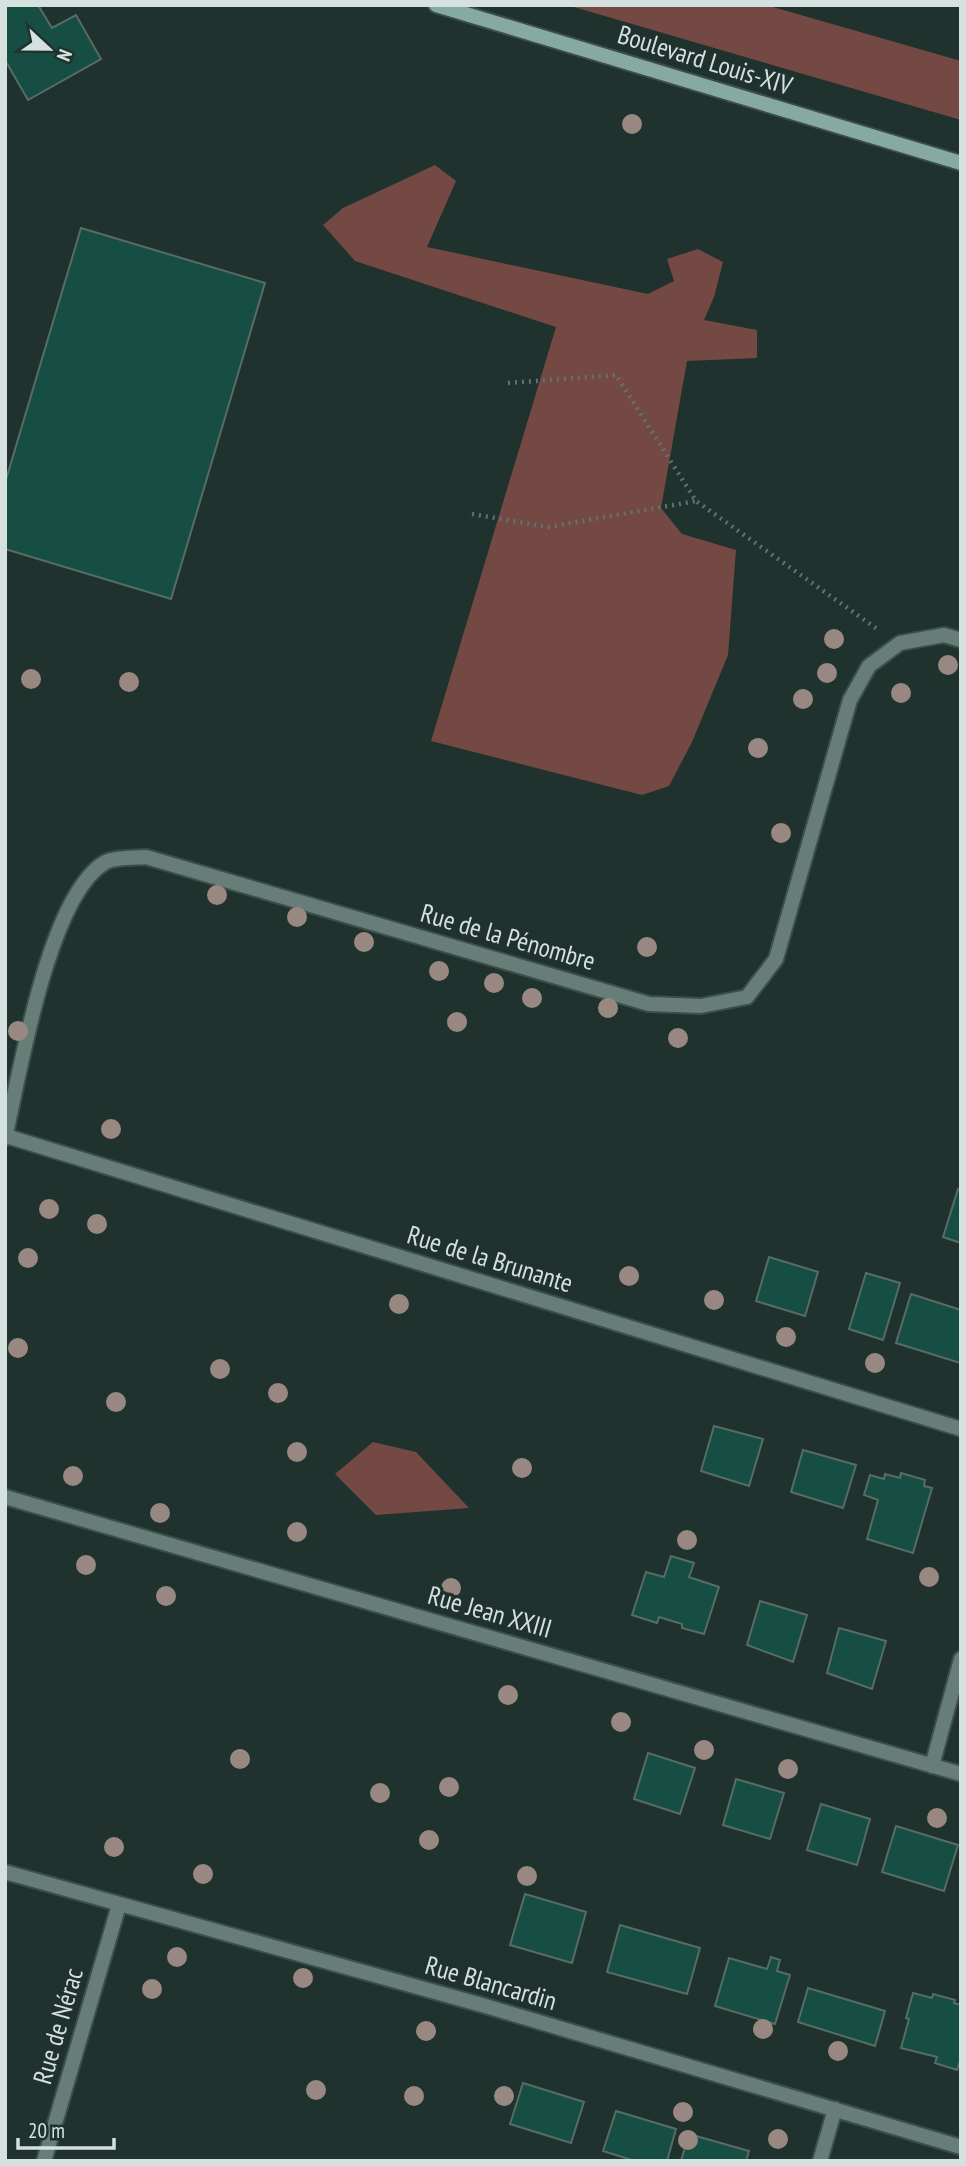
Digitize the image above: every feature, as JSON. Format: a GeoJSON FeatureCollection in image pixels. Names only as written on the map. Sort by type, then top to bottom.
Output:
{"type":"FeatureCollection","features":[{"type":"Feature","properties":{"kind":"main road","name":"Boulevard Louis-XIV"},"geometry":{"type":"LineString","coordinates":[[436,5],[961,163]]}},
{"type":"Feature","properties":{"kind":"street","name":"Rue de la Pénombre"},"geometry":{"type":"LineString","coordinates":[[6,1137],[47,960],[77,890],[105,862],[146,857],[649,1004],[701,1006],[747,997],[776,959],[850,700],[869,666],[900,643],[944,635],[961,640]]}},
{"type":"Feature","properties":{"kind":"street","name":"Rue de la Brunante"},"geometry":{"type":"LineString","coordinates":[[6,1137],[961,1429]]}},
{"type":"Feature","properties":{"kind":"street","name":"Rue Jean XXIII"},"geometry":{"type":"LineString","coordinates":[[5,1497],[961,1774]]}},
{"type":"Feature","properties":{"kind":"street"},"geometry":{"type":"LineString","coordinates":[[932,1766],[961,1658]]}},
{"type":"Feature","properties":{"kind":"street","name":"Rue Blancardin"},"geometry":{"type":"LineString","coordinates":[[5,1872],[482,2005],[961,2147]]}},
{"type":"Feature","properties":{"kind":"street","name":"Rue de Nérac"},"geometry":{"type":"LineString","coordinates":[[44,2161],[119,1905]]}},
{"type":"Feature","properties":{"kind":"street"},"geometry":{"type":"LineString","coordinates":[[820,2161],[835,2109]]}},
{"type":"Feature","properties":{"kind":"path"},"geometry":{"type":"LineString","coordinates":[[509,383],[616,375],[696,501],[900,643]]}},
{"type":"Feature","properties":{"kind":"path"},"geometry":{"type":"LineString","coordinates":[[472,514],[548,527],[696,501]]}},
{"type":"Feature","properties":{"kind":"shaded area"},"geometry":{"type":"Polygon","coordinates":[[[567,5],[766,5],[961,61],[961,120],[567,5]]]}},
{"type":"Feature","properties":{"kind":"shaded area"},"geometry":{"type":"Polygon","coordinates":[[[435,165],[456,181],[427,247],[648,294],[674,281],[667,259],[698,249],[723,262],[714,297],[704,320],[757,330],[757,358],[687,361],[661,508],[682,534],[736,550],[728,655],[692,742],[669,786],[642,795],[431,741],[556,327],[355,261],[323,225],[343,208],[435,165]]]}},
{"type":"Feature","properties":{"kind":"shaded area"},"geometry":{"type":"Polygon","coordinates":[[[373,1442],[416,1452],[469,1508],[376,1515],[335,1474],[373,1442]]]}},
{"type":"Feature","properties":{"kind":"building"},"geometry":{"type":"Polygon","coordinates":[[[5,5],[38,5],[52,28],[76,15],[101,59],[28,100],[5,60],[5,5]]]}},
{"type":"Feature","properties":{"kind":"building"},"geometry":{"type":"Polygon","coordinates":[[[81,228],[265,283],[171,599],[5,549],[5,483],[81,228]]]}},
{"type":"Feature","properties":{"kind":"building"},"geometry":{"type":"Polygon","coordinates":[[[958,1189],[961,1190],[961,1243],[943,1237],[958,1189]]]}},
{"type":"Feature","properties":{"kind":"building"},"geometry":{"type":"Polygon","coordinates":[[[769,1257],[818,1272],[805,1316],[756,1301],[769,1257]]]}},
{"type":"Feature","properties":{"kind":"building"},"geometry":{"type":"Polygon","coordinates":[[[866,1273],[900,1283],[883,1340],[849,1329],[866,1273]]]}},
{"type":"Feature","properties":{"kind":"building"},"geometry":{"type":"Polygon","coordinates":[[[911,1294],[961,1310],[960,1363],[896,1343],[911,1294]]]}},
{"type":"Feature","properties":{"kind":"building"},"geometry":{"type":"Polygon","coordinates":[[[714,1426],[763,1439],[749,1486],[701,1471],[714,1426]]]}},
{"type":"Feature","properties":{"kind":"building"},"geometry":{"type":"Polygon","coordinates":[[[803,1450],[856,1465],[843,1508],[791,1492],[803,1450]]]}},
{"type":"Feature","properties":{"kind":"building"},"geometry":{"type":"Polygon","coordinates":[[[901,1473],[925,1480],[924,1486],[932,1488],[913,1553],[867,1539],[878,1500],[864,1495],[870,1475],[884,1479],[885,1474],[900,1478],[901,1473]]]}},
{"type":"Feature","properties":{"kind":"building"},"geometry":{"type":"Polygon","coordinates":[[[671,1556],[694,1563],[689,1577],[719,1587],[704,1634],[682,1628],[682,1624],[659,1617],[657,1623],[632,1615],[646,1572],[664,1577],[671,1556]]]}},
{"type":"Feature","properties":{"kind":"building"},"geometry":{"type":"Polygon","coordinates":[[[760,1601],[807,1615],[793,1662],[747,1645],[760,1601]]]}},
{"type":"Feature","properties":{"kind":"building"},"geometry":{"type":"Polygon","coordinates":[[[839,1628],[886,1641],[872,1689],[827,1673],[839,1628]]]}},
{"type":"Feature","properties":{"kind":"building"},"geometry":{"type":"Polygon","coordinates":[[[648,1753],[695,1768],[680,1814],[634,1799],[648,1753]]]}},
{"type":"Feature","properties":{"kind":"building"},"geometry":{"type":"Polygon","coordinates":[[[736,1779],[784,1793],[770,1839],[723,1825],[736,1779]]]}},
{"type":"Feature","properties":{"kind":"building"},"geometry":{"type":"Polygon","coordinates":[[[821,1804],[870,1819],[857,1865],[807,1850],[821,1804]]]}},
{"type":"Feature","properties":{"kind":"building"},"geometry":{"type":"Polygon","coordinates":[[[896,1826],[958,1845],[944,1891],[882,1872],[896,1826]]]}},
{"type":"Feature","properties":{"kind":"building"},"geometry":{"type":"Polygon","coordinates":[[[525,1894],[586,1912],[572,1963],[510,1945],[525,1894]]]}},
{"type":"Feature","properties":{"kind":"building"},"geometry":{"type":"Polygon","coordinates":[[[620,1925],[700,1948],[687,1994],[607,1972],[620,1925]]]}},
{"type":"Feature","properties":{"kind":"building"},"geometry":{"type":"Polygon","coordinates":[[[771,1957],[780,1960],[777,1971],[790,1975],[775,2024],[715,2006],[729,1958],[767,1969],[771,1957]]]}},
{"type":"Feature","properties":{"kind":"building"},"geometry":{"type":"Polygon","coordinates":[[[808,1988],[885,2011],[875,2046],[798,2022],[808,1988]]]}},
{"type":"Feature","properties":{"kind":"building"},"geometry":{"type":"Polygon","coordinates":[[[913,1993],[932,1998],[933,1994],[955,2000],[954,2003],[961,2005],[961,2058],[957,2070],[935,2063],[937,2057],[901,2048],[913,1993]]]}},
{"type":"Feature","properties":{"kind":"building"},"geometry":{"type":"Polygon","coordinates":[[[523,2083],[584,2102],[571,2143],[510,2124],[523,2083]]]}},
{"type":"Feature","properties":{"kind":"building"},"geometry":{"type":"Polygon","coordinates":[[[616,2111],[676,2129],[667,2161],[635,2161],[603,2151],[616,2111]]]}},
{"type":"Feature","properties":{"kind":"building"},"geometry":{"type":"Polygon","coordinates":[[[689,2134],[749,2151],[746,2161],[681,2161],[689,2134]]]}}]}
